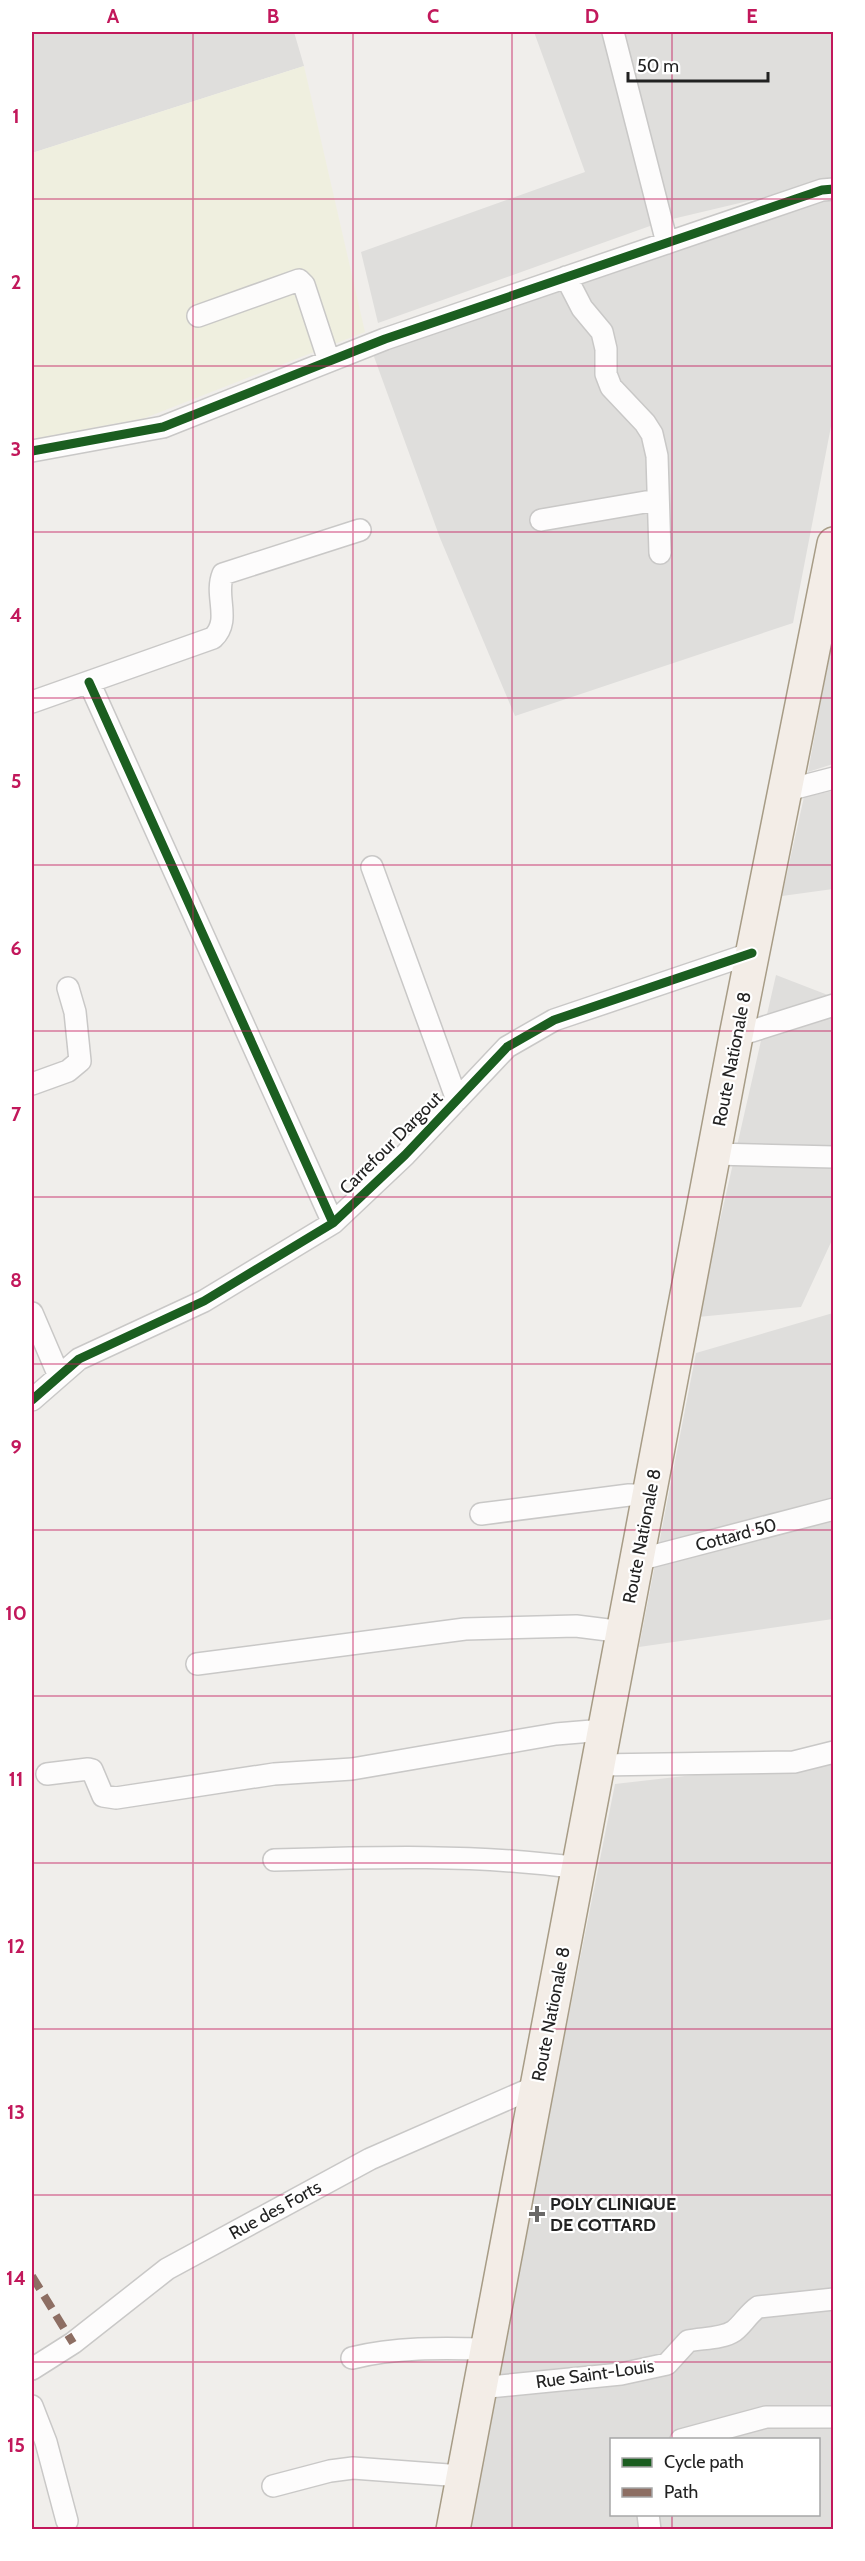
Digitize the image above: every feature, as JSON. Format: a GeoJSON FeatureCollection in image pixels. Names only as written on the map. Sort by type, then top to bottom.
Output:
{"type":"FeatureCollection","features":[{"type":"Feature","properties":{"kind":"main road","name":"Route Nationale 8"},"geometry":{"type":"LineString","coordinates":[[453,2529],[736,1036],[834,544]]}},
{"type":"Feature","properties":{"kind":"street"},"geometry":{"type":"LineString","coordinates":[[613,32],[667,243]]}},
{"type":"Feature","properties":{"kind":"street"},"geometry":{"type":"LineString","coordinates":[[32,451],[163,427],[385,339],[822,190],[834,189]]}},
{"type":"Feature","properties":{"kind":"street"},"geometry":{"type":"LineString","coordinates":[[566,277],[582,308],[602,333],[606,349],[606,374],[611,387],[645,423],[652,435],[657,456],[660,553]]}},
{"type":"Feature","properties":{"kind":"street"},"geometry":{"type":"LineString","coordinates":[[198,316],[299,280],[304,285],[329,361]]}},
{"type":"Feature","properties":{"kind":"street"},"geometry":{"type":"LineString","coordinates":[[541,520],[657,500]]}},
{"type":"Feature","properties":{"kind":"street"},"geometry":{"type":"LineString","coordinates":[[32,702],[213,638],[220,632],[224,622],[220,591],[223,574],[360,530]]}},
{"type":"Feature","properties":{"kind":"street"},"geometry":{"type":"LineString","coordinates":[[89,682],[333,1223]]}},
{"type":"Feature","properties":{"kind":"street"},"geometry":{"type":"LineString","coordinates":[[784,791],[834,777]]}},
{"type":"Feature","properties":{"kind":"street"},"geometry":{"type":"LineString","coordinates":[[372,867],[457,1100]]}},
{"type":"Feature","properties":{"kind":"street","name":"Carrefour Dargout"},"geometry":{"type":"LineString","coordinates":[[32,1400],[79,1359],[204,1301],[333,1223],[405,1155],[507,1047],[554,1020],[752,953]]}},
{"type":"Feature","properties":{"kind":"street"},"geometry":{"type":"LineString","coordinates":[[32,1084],[68,1071],[80,1061],[75,1012],[68,988]]}},
{"type":"Feature","properties":{"kind":"street"},"geometry":{"type":"LineString","coordinates":[[736,1036],[834,1005]]}},
{"type":"Feature","properties":{"kind":"street"},"geometry":{"type":"LineString","coordinates":[[714,1154],[834,1156]]}},
{"type":"Feature","properties":{"kind":"street"},"geometry":{"type":"LineString","coordinates":[[32,1313],[59,1376]]}},
{"type":"Feature","properties":{"kind":"street"},"geometry":{"type":"LineString","coordinates":[[481,1514],[629,1495],[650,1495]]}},
{"type":"Feature","properties":{"kind":"street","name":"Cottard 50"},"geometry":{"type":"LineString","coordinates":[[638,1560],[834,1509]]}},
{"type":"Feature","properties":{"kind":"street"},"geometry":{"type":"LineString","coordinates":[[197,1664],[465,1629],[576,1626],[624,1632]]}},
{"type":"Feature","properties":{"kind":"street"},"geometry":{"type":"LineString","coordinates":[[47,1774],[92,1770],[104,1796],[116,1798],[274,1774],[352,1769],[556,1734],[604,1730]]}},
{"type":"Feature","properties":{"kind":"street"},"geometry":{"type":"LineString","coordinates":[[598,1766],[794,1762],[834,1752]]}},
{"type":"Feature","properties":{"kind":"street"},"geometry":{"type":"LineString","coordinates":[[274,1860],[459,1858],[527,1861],[578,1868]]}},
{"type":"Feature","properties":{"kind":"street","name":"Rue des Forts"},"geometry":{"type":"LineString","coordinates":[[32,2369],[73,2343],[167,2269],[370,2159],[537,2086]]}},
{"type":"Feature","properties":{"kind":"street","name":"Rue Saint-Louis"},"geometry":{"type":"LineString","coordinates":[[479,2388],[621,2374],[667,2364],[688,2341],[726,2335],[736,2330],[758,2307],[834,2299]]}},
{"type":"Feature","properties":{"kind":"street"},"geometry":{"type":"LineString","coordinates":[[352,2358],[371,2353],[442,2348],[486,2349]]}},
{"type":"Feature","properties":{"kind":"street"},"geometry":{"type":"LineString","coordinates":[[32,2406],[46,2442],[67,2521]]}},
{"type":"Feature","properties":{"kind":"street"},"geometry":{"type":"LineString","coordinates":[[685,2438],[765,2417],[834,2417]]}},
{"type":"Feature","properties":{"kind":"street"},"geometry":{"type":"LineString","coordinates":[[273,2486],[330,2471],[353,2468],[462,2476]]}},
{"type":"Feature","properties":{"kind":"shaded area"},"geometry":{"type":"Polygon","coordinates":[[[32,32],[294,32],[304,66],[32,153],[32,32]]]}},
{"type":"Feature","properties":{"kind":"shaded area"},"geometry":{"type":"Polygon","coordinates":[[[534,32],[833,32],[833,181],[664,221],[378,323],[361,252],[585,172],[534,32]]]}},
{"type":"Feature","properties":{"kind":"shaded area"},"geometry":{"type":"Polygon","coordinates":[[[824,198],[833,198],[833,416],[793,623],[515,716],[440,538],[373,354],[824,198]]]}},
{"type":"Feature","properties":{"kind":"shaded area"},"geometry":{"type":"Polygon","coordinates":[[[833,636],[833,764],[808,772],[833,636]]]}},
{"type":"Feature","properties":{"kind":"shaded area"},"geometry":{"type":"Polygon","coordinates":[[[833,791],[833,889],[782,896],[804,797],[833,791]]]}},
{"type":"Feature","properties":{"kind":"shaded area"},"geometry":{"type":"Polygon","coordinates":[[[776,975],[833,997],[833,1238],[801,1307],[698,1317],[776,975]]]}},
{"type":"Feature","properties":{"kind":"shaded area"},"geometry":{"type":"Polygon","coordinates":[[[833,1313],[833,1619],[639,1647],[696,1353],[833,1313]]]}},
{"type":"Feature","properties":{"kind":"shaded area"},"geometry":{"type":"Polygon","coordinates":[[[833,1759],[833,2529],[466,2530],[615,1784],[833,1759]]]}},
{"type":"Feature","properties":{"kind":"green space"},"geometry":{"type":"Polygon","coordinates":[[[304,66],[365,332],[145,418],[32,439],[32,153],[304,66]]]}},
{"type":"Feature","properties":{"kind":"marked path"},"geometry":{"type":"LineString","coordinates":[[32,2276],[73,2343]]}},
{"type":"Feature","properties":{"kind":"cycle path"},"geometry":{"type":"LineString","coordinates":[[32,451],[163,427],[385,339],[822,190],[834,189]]}},
{"type":"Feature","properties":{"kind":"cycle path"},"geometry":{"type":"LineString","coordinates":[[89,682],[333,1223]]}},
{"type":"Feature","properties":{"kind":"cycle path"},"geometry":{"type":"LineString","coordinates":[[32,1400],[79,1359],[204,1301],[333,1223],[405,1155],[507,1047],[554,1020],[752,953]]}},
{"type":"Feature","properties":{"kind":"place","name":"POLY CLINIQUE DE COTTARD"},"geometry":{"type":"Point","coordinates":[537,2214]}}]}
